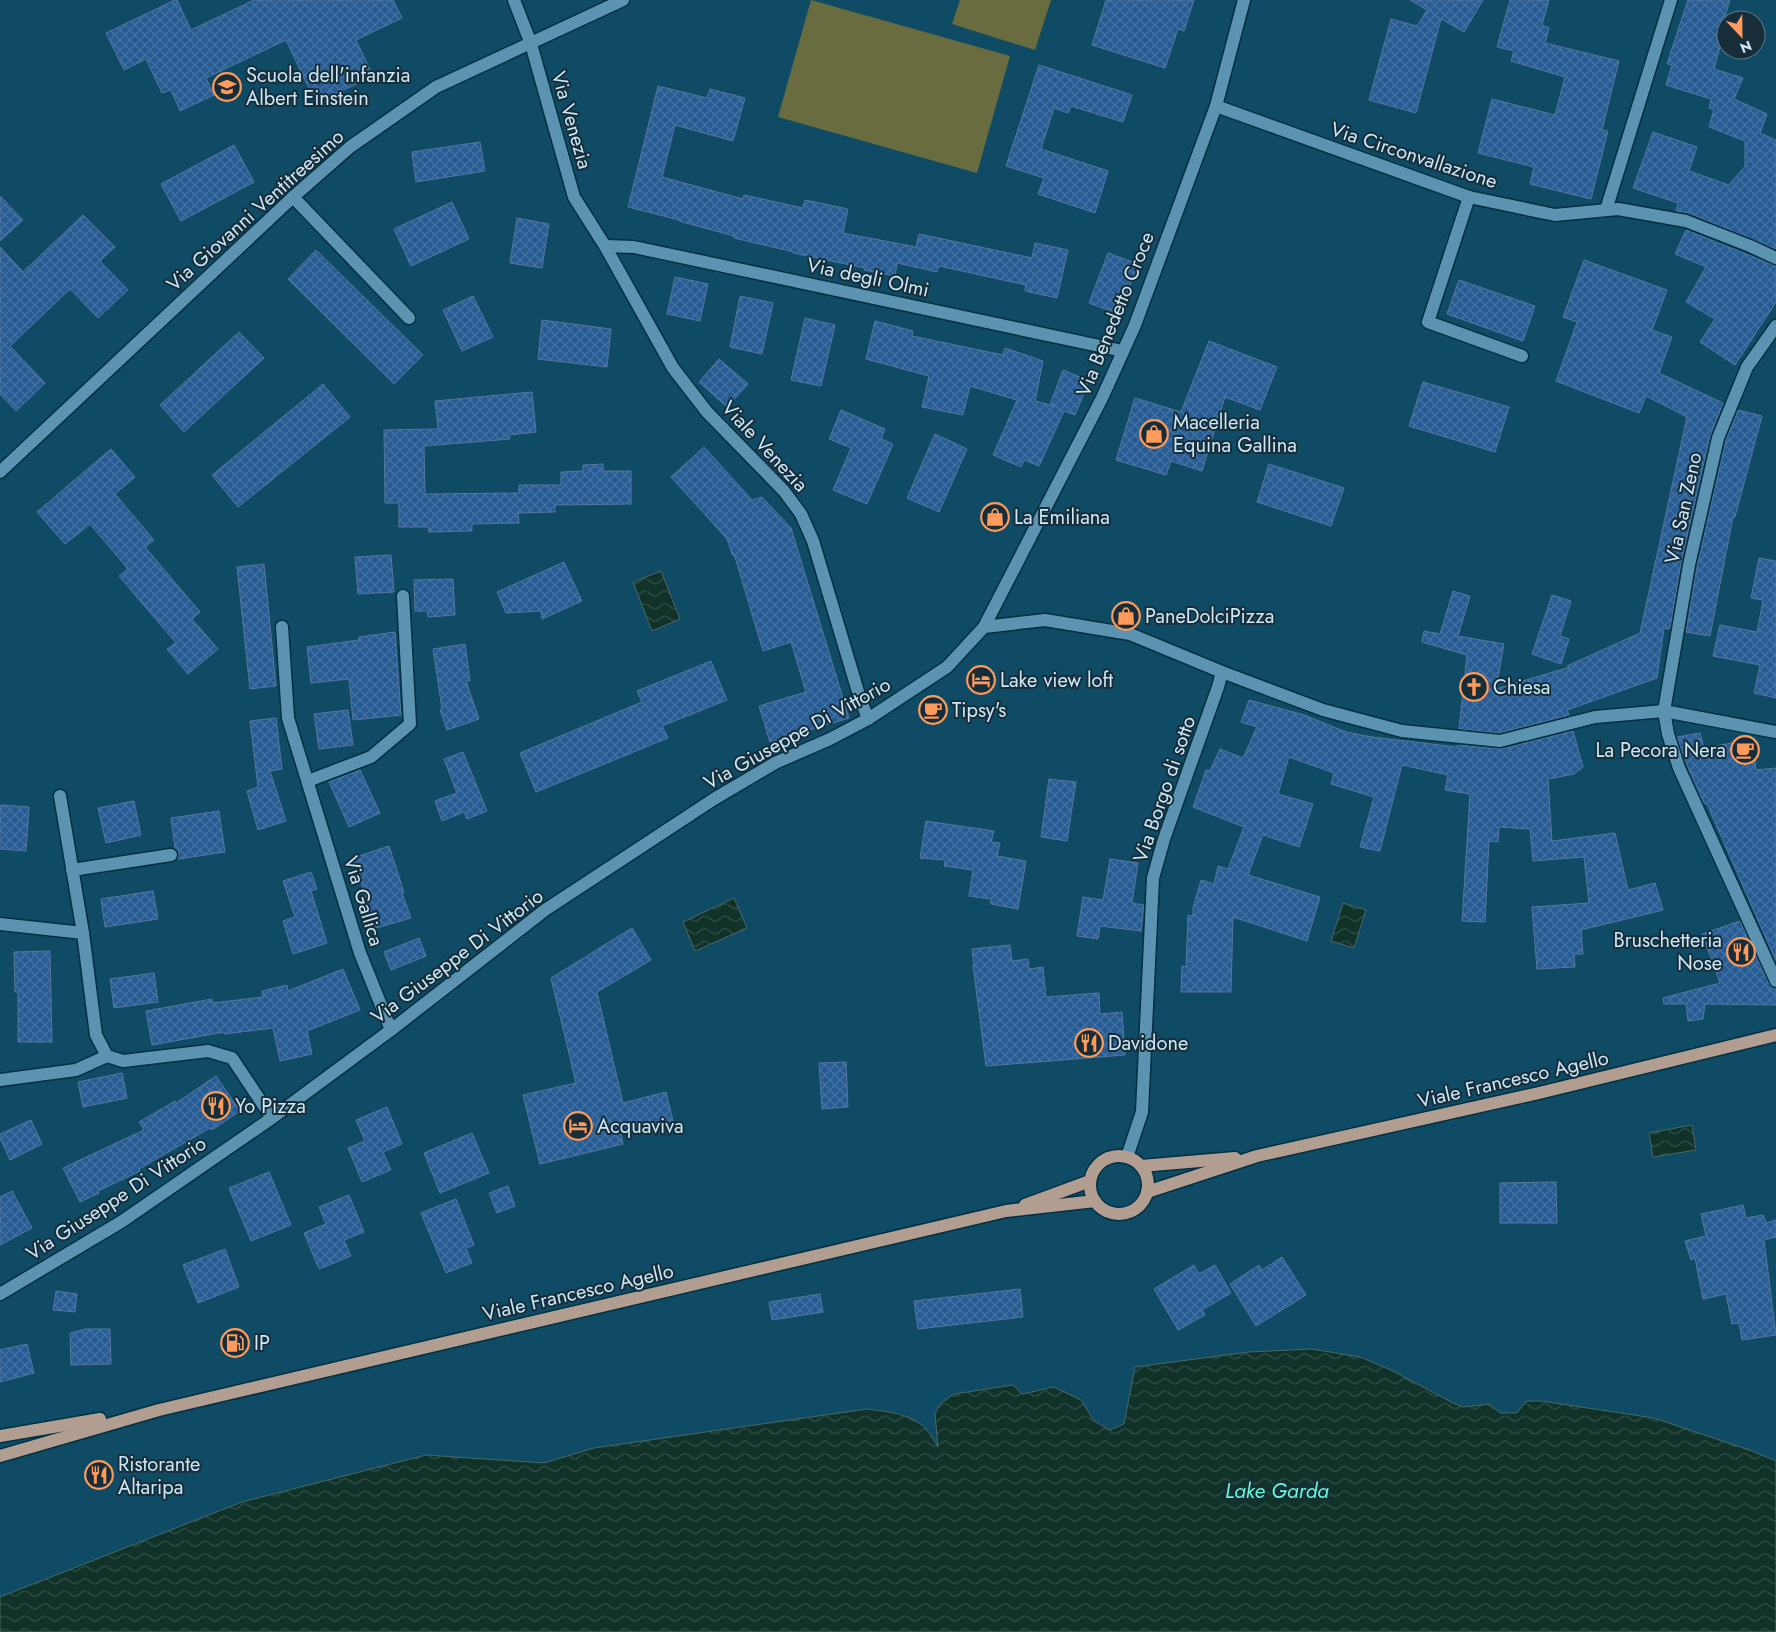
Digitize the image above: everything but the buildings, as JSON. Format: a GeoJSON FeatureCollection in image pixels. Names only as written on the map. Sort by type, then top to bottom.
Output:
{"type":"FeatureCollection","features":[{"type":"Feature","properties":{"kind":"main road","name":"Viale Francesco Agello"},"geometry":{"type":"LineString","coordinates":[[1147,1192],[1257,1156],[1539,1093],[1776,1035]]}},
{"type":"Feature","properties":{"kind":"main road"},"geometry":{"type":"LineString","coordinates":[[1117,1156],[1127,1157],[1141,1166],[1146,1174],[1148,1183],[1143,1201],[1137,1207],[1119,1214],[1102,1208],[1095,1201],[1090,1181],[1099,1164],[1108,1158],[1117,1156]]}},
{"type":"Feature","properties":{"kind":"main road","name":"Viale Francesco Agello"},"geometry":{"type":"LineString","coordinates":[[1141,1166],[1257,1156]]}},
{"type":"Feature","properties":{"kind":"main road","name":"Viale Francesco Agello"},"geometry":{"type":"LineString","coordinates":[[1006,1212],[1090,1181]]}},
{"type":"Feature","properties":{"kind":"main road","name":"Viale Francesco Agello"},"geometry":{"type":"LineString","coordinates":[[0,1456],[159,1410],[1006,1212],[1095,1201]]}},
{"type":"Feature","properties":{"kind":"main road","name":"Viale Francesco Agello"},"geometry":{"type":"LineString","coordinates":[[0,1436],[159,1410]]}},
{"type":"Feature","properties":{"kind":"street","name":"Via Venezia"},"geometry":{"type":"LineString","coordinates":[[514,0],[531,44],[574,197],[605,246]]}},
{"type":"Feature","properties":{"kind":"street","name":"Via Giovanni Ventitreesimo"},"geometry":{"type":"LineString","coordinates":[[0,472],[293,197],[350,147],[436,88],[623,0]]}},
{"type":"Feature","properties":{"kind":"street","name":"Via Benedetto Croce"},"geometry":{"type":"LineString","coordinates":[[984,627],[1102,398],[1136,325],[1216,106],[1244,0]]}},
{"type":"Feature","properties":{"kind":"street"},"geometry":{"type":"LineString","coordinates":[[1606,210],[1672,0]]}},
{"type":"Feature","properties":{"kind":"street","name":"Via Circonvallazione"},"geometry":{"type":"LineString","coordinates":[[1216,106],[1469,197],[1555,215],[1618,209],[1686,221],[1776,258]]}},
{"type":"Feature","properties":{"kind":"street"},"geometry":{"type":"LineString","coordinates":[[293,197],[409,318]]}},
{"type":"Feature","properties":{"kind":"street"},"geometry":{"type":"LineString","coordinates":[[1469,197],[1428,322],[1522,356]]}},
{"type":"Feature","properties":{"kind":"street","name":"Via degli Olmi"},"geometry":{"type":"LineString","coordinates":[[605,246],[634,246],[1124,351]]}},
{"type":"Feature","properties":{"kind":"street","name":"Viale Venezia"},"geometry":{"type":"LineString","coordinates":[[605,246],[673,368],[708,412],[784,491],[801,514],[813,541],[859,696],[868,719]]}},
{"type":"Feature","properties":{"kind":"street","name":"Via San Zeno"},"geometry":{"type":"LineString","coordinates":[[1664,711],[1689,565],[1718,438],[1747,367],[1776,326]]}},
{"type":"Feature","properties":{"kind":"street"},"geometry":{"type":"LineString","coordinates":[[308,781],[371,757],[410,724],[403,596]]}},
{"type":"Feature","properties":{"kind":"street"},"geometry":{"type":"LineString","coordinates":[[984,627],[1044,620],[1130,634],[1222,672],[1323,710],[1402,731],[1500,741],[1595,717],[1664,711],[1776,732]]}},
{"type":"Feature","properties":{"kind":"street","name":"Via Gallica"},"geometry":{"type":"LineString","coordinates":[[282,627],[288,718],[360,953],[391,1030]]}},
{"type":"Feature","properties":{"kind":"street","name":"Via Giuseppe Di Vittorio"},"geometry":{"type":"LineString","coordinates":[[0,1294],[121,1222],[272,1118],[391,1030],[545,910],[714,799],[775,763],[830,739],[868,719],[946,667],[984,627]]}},
{"type":"Feature","properties":{"kind":"street","name":"Via Borgo di sotto"},"geometry":{"type":"LineString","coordinates":[[1127,1157],[1142,1112],[1153,878],[1166,833],[1222,672]]}},
{"type":"Feature","properties":{"kind":"street"},"geometry":{"type":"LineString","coordinates":[[1664,711],[1668,734],[1679,768],[1776,981]]}},
{"type":"Feature","properties":{"kind":"street"},"geometry":{"type":"LineString","coordinates":[[60,796],[83,934],[96,1035],[107,1056]]}},
{"type":"Feature","properties":{"kind":"street"},"geometry":{"type":"LineString","coordinates":[[72,870],[171,855]]}},
{"type":"Feature","properties":{"kind":"street"},"geometry":{"type":"LineString","coordinates":[[0,924],[83,934]]}},
{"type":"Feature","properties":{"kind":"street"},"geometry":{"type":"LineString","coordinates":[[0,1080],[76,1070],[107,1056],[123,1061],[208,1051],[232,1058],[272,1118]]}},
{"type":"Feature","properties":{"kind":"green space"},"geometry":{"type":"Polygon","coordinates":[[[811,0],[1010,56],[977,173],[778,117],[811,0]]]}},
{"type":"Feature","properties":{"kind":"green space"},"geometry":{"type":"Polygon","coordinates":[[[960,0],[1051,0],[1035,50],[952,24],[960,0]]]}},
{"type":"Feature","properties":{"kind":"water"},"geometry":{"type":"Polygon","coordinates":[[[661,571],[680,619],[652,631],[633,582],[661,571]]]}},
{"type":"Feature","properties":{"kind":"water"},"geometry":{"type":"Polygon","coordinates":[[[734,898],[747,928],[695,951],[683,922],[734,898]]]}},
{"type":"Feature","properties":{"kind":"water"},"geometry":{"type":"Polygon","coordinates":[[[1343,903],[1366,910],[1354,948],[1331,941],[1343,903]]]}},
{"type":"Feature","properties":{"kind":"water"},"geometry":{"type":"Polygon","coordinates":[[[1692,1125],[1696,1150],[1653,1157],[1649,1133],[1692,1125]]]}},
{"type":"Feature","properties":{"kind":"water","name":"Lake Garda"},"geometry":{"type":"Polygon","coordinates":[[[1312,1349],[1360,1357],[1391,1370],[1463,1407],[1490,1404],[1500,1413],[1517,1413],[1526,1401],[1541,1401],[1654,1418],[1776,1461],[1776,1632],[0,1632],[0,1597],[242,1502],[426,1455],[544,1463],[594,1448],[867,1409],[899,1414],[914,1420],[927,1430],[938,1447],[935,1414],[940,1404],[954,1394],[1013,1385],[1022,1394],[1054,1387],[1081,1400],[1094,1421],[1110,1430],[1124,1424],[1135,1367],[1249,1352],[1312,1349]]]}},
{"type":"Feature","properties":{"kind":"place","name":"Scuola dell'infanzia Albert Einstein"},"geometry":{"type":"Point","coordinates":[227,87]}},
{"type":"Feature","properties":{"kind":"place","name":"Macelleria Equina Gallina"},"geometry":{"type":"Point","coordinates":[1154,434]}},
{"type":"Feature","properties":{"kind":"place","name":"La Emiliana"},"geometry":{"type":"Point","coordinates":[995,517]}},
{"type":"Feature","properties":{"kind":"place","name":"PaneDolciPizza"},"geometry":{"type":"Point","coordinates":[1126,616]}},
{"type":"Feature","properties":{"kind":"place","name":"Lake view loft"},"geometry":{"type":"Point","coordinates":[981,680]}},
{"type":"Feature","properties":{"kind":"place","name":"Chiesa"},"geometry":{"type":"Point","coordinates":[1474,687]}},
{"type":"Feature","properties":{"kind":"place","name":"Tipsy's"},"geometry":{"type":"Point","coordinates":[933,710]}},
{"type":"Feature","properties":{"kind":"place","name":"La Pecora Nera"},"geometry":{"type":"Point","coordinates":[1745,750]}},
{"type":"Feature","properties":{"kind":"place","name":"Bruschetteria Nose"},"geometry":{"type":"Point","coordinates":[1741,952]}},
{"type":"Feature","properties":{"kind":"place","name":"Davidone"},"geometry":{"type":"Point","coordinates":[1089,1043]}},
{"type":"Feature","properties":{"kind":"place","name":"Yo Pizza"},"geometry":{"type":"Point","coordinates":[216,1106]}},
{"type":"Feature","properties":{"kind":"place","name":"Acquaviva"},"geometry":{"type":"Point","coordinates":[578,1126]}},
{"type":"Feature","properties":{"kind":"place","name":"IP"},"geometry":{"type":"Point","coordinates":[235,1343]}},
{"type":"Feature","properties":{"kind":"place","name":"Ristorante Altaripa"},"geometry":{"type":"Point","coordinates":[99,1475]}}]}
